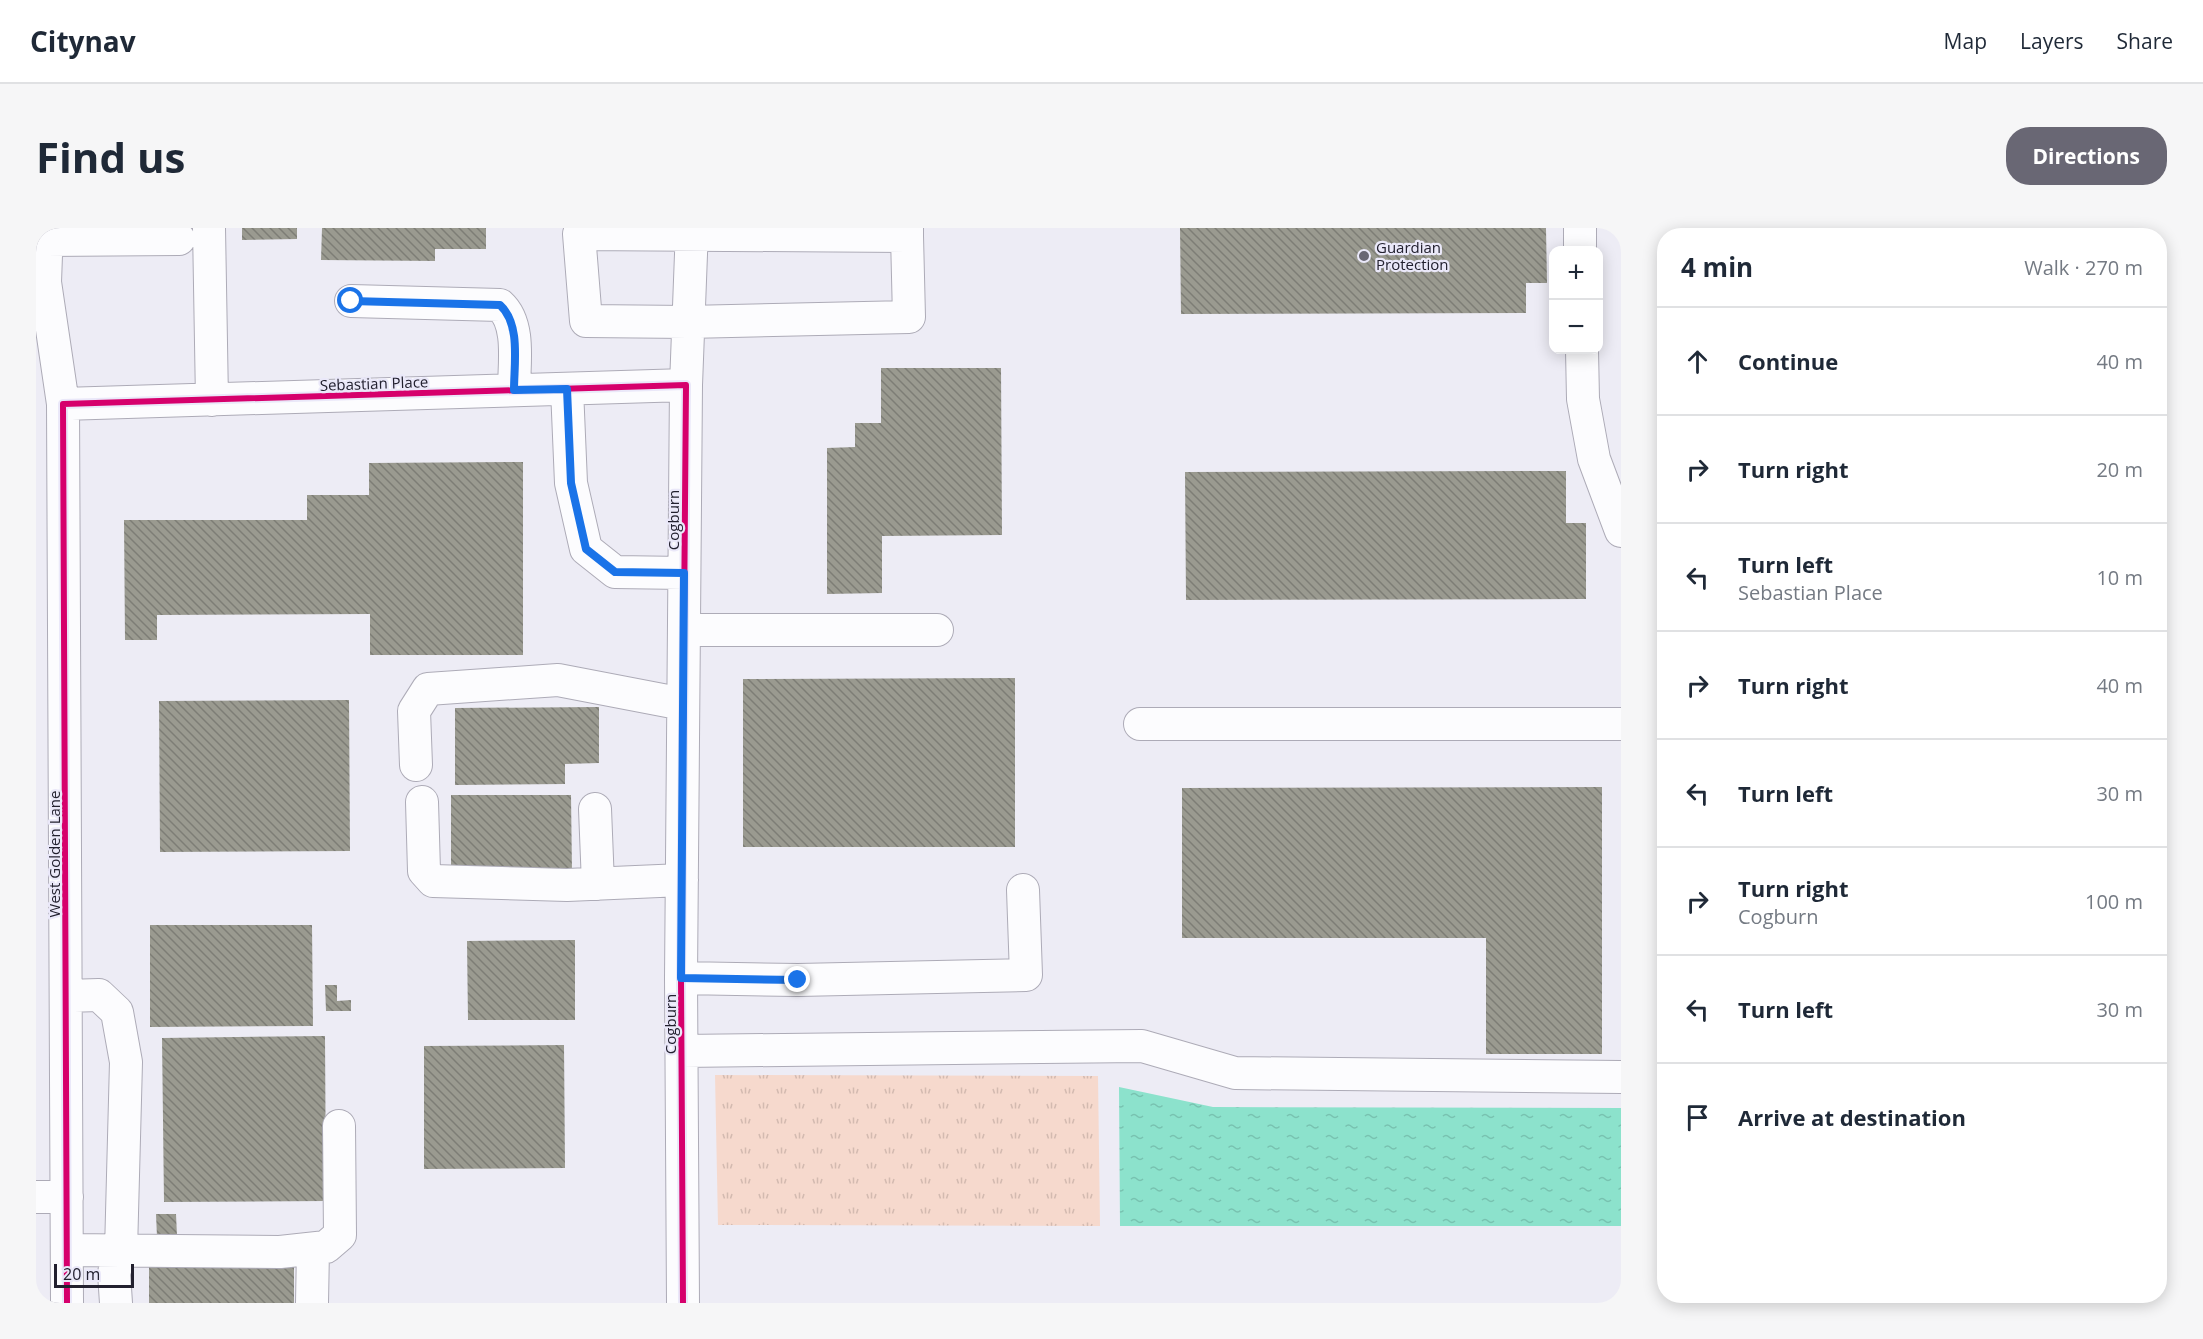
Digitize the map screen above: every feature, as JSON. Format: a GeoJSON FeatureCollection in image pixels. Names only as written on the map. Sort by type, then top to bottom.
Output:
{"type":"FeatureCollection","features":[{"type":"Feature","properties":{"kind":"street"},"geometry":{"type":"LineString","coordinates":[[209,228],[212,400]]}},
{"type":"Feature","properties":{"kind":"street"},"geometry":{"type":"LineString","coordinates":[[1580,228],[1580,246]]}},
{"type":"Feature","properties":{"kind":"street","name":"Cogburn"},"geometry":{"type":"LineString","coordinates":[[683,1303],[681,978],[683,704],[686,385],[691,232]]}},
{"type":"Feature","properties":{"kind":"street"},"geometry":{"type":"LineString","coordinates":[[907,232],[909,317],[688,322],[586,321],[579,234],[907,232]]}},
{"type":"Feature","properties":{"kind":"street"},"geometry":{"type":"LineString","coordinates":[[47,234],[179,239]]}},
{"type":"Feature","properties":{"kind":"street","name":"West Golden Lane"},"geometry":{"type":"LineString","coordinates":[[47,234],[45,282],[63,404],[67,1303]]}},
{"type":"Feature","properties":{"kind":"street"},"geometry":{"type":"LineString","coordinates":[[351,301],[500,305],[509,313],[513,328],[514,390]]}},
{"type":"Feature","properties":{"kind":"street"},"geometry":{"type":"LineString","coordinates":[[1582,354],[1583,399],[1594,459],[1621,531]]}},
{"type":"Feature","properties":{"kind":"street"},"geometry":{"type":"LineString","coordinates":[[36,367],[63,404]]}},
{"type":"Feature","properties":{"kind":"street","name":"Sebastian Place"},"geometry":{"type":"LineString","coordinates":[[63,404],[686,385]]}},
{"type":"Feature","properties":{"kind":"street"},"geometry":{"type":"LineString","coordinates":[[567,389],[571,483],[586,549],[615,572],[684,573]]}},
{"type":"Feature","properties":{"kind":"street"},"geometry":{"type":"LineString","coordinates":[[684,630],[937,630]]}},
{"type":"Feature","properties":{"kind":"street"},"geometry":{"type":"LineString","coordinates":[[416,765],[414,711],[428,689],[558,680],[683,704]]}},
{"type":"Feature","properties":{"kind":"street"},"geometry":{"type":"LineString","coordinates":[[1140,724],[1621,724]]}},
{"type":"Feature","properties":{"kind":"street"},"geometry":{"type":"LineString","coordinates":[[422,802],[424,871],[432,881],[567,885],[682,880]]}},
{"type":"Feature","properties":{"kind":"street"},"geometry":{"type":"LineString","coordinates":[[595,809],[598,884]]}},
{"type":"Feature","properties":{"kind":"street"},"geometry":{"type":"LineString","coordinates":[[681,978],[798,980],[1026,975],[1023,890]]}},
{"type":"Feature","properties":{"kind":"street"},"geometry":{"type":"LineString","coordinates":[[66,996],[99,995],[117,1012],[126,1062],[121,1251],[114,1273],[116,1303]]}},
{"type":"Feature","properties":{"kind":"street"},"geometry":{"type":"LineString","coordinates":[[682,1051],[1142,1046],[1235,1073],[1621,1077]]}},
{"type":"Feature","properties":{"kind":"street"},"geometry":{"type":"LineString","coordinates":[[67,1250],[280,1252],[326,1247],[340,1235],[339,1126]]}},
{"type":"Feature","properties":{"kind":"street"},"geometry":{"type":"LineString","coordinates":[[36,1197],[67,1197]]}},
{"type":"Feature","properties":{"kind":"street"},"geometry":{"type":"LineString","coordinates":[[312,1303],[313,1249]]}},
{"type":"Feature","properties":{"kind":"green space"},"geometry":{"type":"Polygon","coordinates":[[[715,1075],[1098,1076],[1100,1226],[718,1225],[715,1075]]]}},
{"type":"Feature","properties":{"kind":"water"},"geometry":{"type":"Polygon","coordinates":[[[1119,1087],[1213,1107],[1621,1108],[1621,1226],[1120,1226],[1119,1087]]]}},
{"type":"Feature","properties":{"kind":"building"},"geometry":{"type":"Polygon","coordinates":[[[242,228],[297,228],[297,239],[242,240],[242,228]]]}},
{"type":"Feature","properties":{"kind":"building"},"geometry":{"type":"Polygon","coordinates":[[[322,228],[486,228],[486,249],[435,249],[435,261],[321,260],[322,228]]]}},
{"type":"Feature","properties":{"kind":"building","name":"Guardian Protection"},"geometry":{"type":"Polygon","coordinates":[[[1180,228],[1546,228],[1547,283],[1526,283],[1526,313],[1181,314],[1180,228]]]}},
{"type":"Feature","properties":{"kind":"building"},"geometry":{"type":"Polygon","coordinates":[[[881,368],[1001,368],[1002,535],[882,536],[882,593],[827,594],[827,448],[855,447],[855,423],[881,423],[881,368]]]}},
{"type":"Feature","properties":{"kind":"building"},"geometry":{"type":"Polygon","coordinates":[[[523,462],[523,655],[370,655],[370,614],[157,615],[157,640],[125,640],[124,520],[307,520],[307,495],[369,495],[369,463],[523,462]]]}},
{"type":"Feature","properties":{"kind":"building"},"geometry":{"type":"Polygon","coordinates":[[[1566,471],[1566,523],[1586,523],[1586,599],[1186,600],[1185,472],[1566,471]]]}},
{"type":"Feature","properties":{"kind":"building"},"geometry":{"type":"Polygon","coordinates":[[[1015,678],[1015,847],[743,847],[743,679],[1015,678]]]}},
{"type":"Feature","properties":{"kind":"building"},"geometry":{"type":"Polygon","coordinates":[[[349,700],[350,851],[160,852],[159,701],[349,700]]]}},
{"type":"Feature","properties":{"kind":"building"},"geometry":{"type":"Polygon","coordinates":[[[599,707],[599,763],[565,764],[565,784],[455,785],[455,708],[599,707]]]}},
{"type":"Feature","properties":{"kind":"building"},"geometry":{"type":"Polygon","coordinates":[[[1602,787],[1602,1054],[1486,1054],[1486,938],[1182,938],[1182,788],[1602,787]]]}},
{"type":"Feature","properties":{"kind":"building"},"geometry":{"type":"Polygon","coordinates":[[[451,795],[571,795],[572,873],[451,873],[451,795]]]}},
{"type":"Feature","properties":{"kind":"building"},"geometry":{"type":"Polygon","coordinates":[[[150,925],[312,925],[313,1026],[150,1027],[150,925]]]}},
{"type":"Feature","properties":{"kind":"building"},"geometry":{"type":"Polygon","coordinates":[[[575,940],[575,1020],[468,1020],[467,941],[575,940]]]}},
{"type":"Feature","properties":{"kind":"building"},"geometry":{"type":"Polygon","coordinates":[[[325,985],[337,985],[337,1001],[351,1000],[351,1011],[326,1011],[325,985]]]}},
{"type":"Feature","properties":{"kind":"building"},"geometry":{"type":"Polygon","coordinates":[[[325,1036],[326,1201],[164,1202],[162,1038],[325,1036]]]}},
{"type":"Feature","properties":{"kind":"building"},"geometry":{"type":"Polygon","coordinates":[[[564,1045],[565,1168],[424,1169],[424,1046],[564,1045]]]}},
{"type":"Feature","properties":{"kind":"building"},"geometry":{"type":"Polygon","coordinates":[[[156,1214],[176,1214],[177,1236],[157,1237],[156,1214]]]}},
{"type":"Feature","properties":{"kind":"building"},"geometry":{"type":"Polygon","coordinates":[[[149,1262],[294,1263],[294,1303],[149,1303],[149,1262]]]}},
{"type":"Feature","properties":{"kind":"cycle path"},"geometry":{"type":"LineString","coordinates":[[67,1303],[63,404],[686,385],[681,978],[683,1303]]}},
{"type":"Feature","properties":{"kind":"place","name":"Guardian Protection"},"geometry":{"type":"Point","coordinates":[1364,256]}},
{"type":"Feature","properties":{"kind":"route"},"geometry":{"type":"LineString","coordinates":[[351,301],[500,305],[509,313],[513,328],[514,390],[567,389],[571,483],[586,549],[615,572],[684,573],[681,978],[798,980]]}}]}
